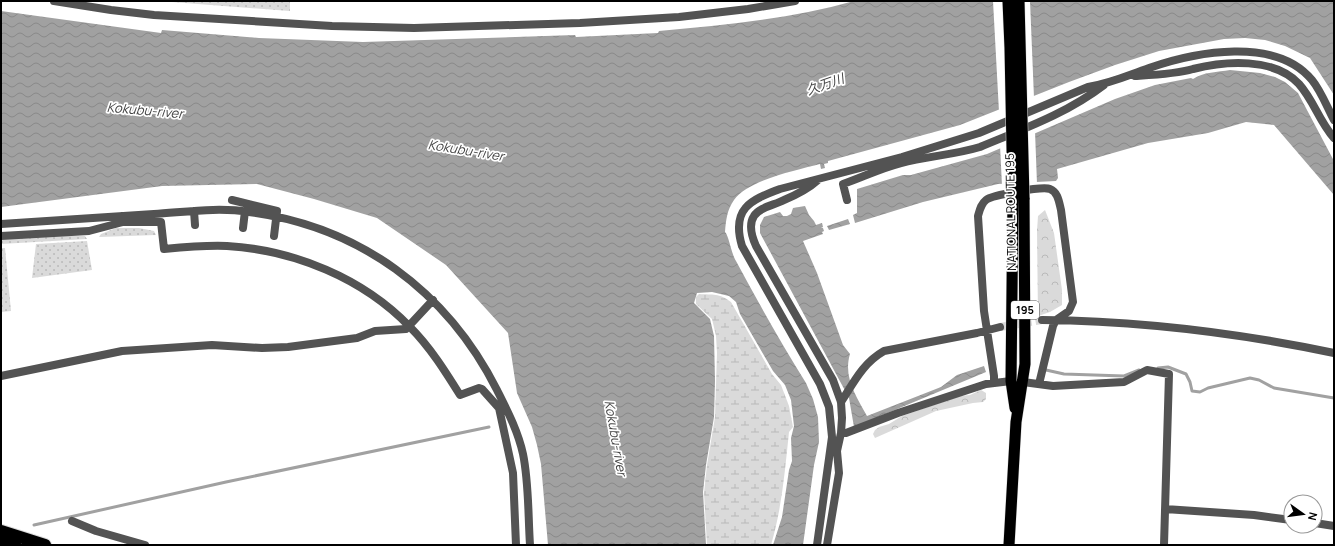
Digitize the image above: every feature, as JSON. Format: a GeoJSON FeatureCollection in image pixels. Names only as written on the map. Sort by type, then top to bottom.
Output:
{"type":"FeatureCollection","features":[{"type":"Feature","properties":{"kind":"highway","name":"NATIONAL ROUTE 195"},"geometry":{"type":"LineString","coordinates":[[1008,1],[1019,198],[1025,364],[1016,422],[1009,545]]}},
{"type":"Feature","properties":{"kind":"highway","name":"NATIONAL ROUTE 195"},"geometry":{"type":"LineString","coordinates":[[1016,422],[1011,381],[1019,198],[1019,1]]}},
{"type":"Feature","properties":{"kind":"highway"},"geometry":{"type":"LineString","coordinates":[[1,531],[45,545]]}},
{"type":"Feature","properties":{"kind":"highway"},"geometry":{"type":"LineString","coordinates":[[1,540],[15,545]]}},
{"type":"Feature","properties":{"kind":"street"},"geometry":{"type":"LineString","coordinates":[[54,1],[154,15],[332,26],[414,28],[580,23],[679,17],[748,9],[795,1]]}},
{"type":"Feature","properties":{"kind":"street"},"geometry":{"type":"LineString","coordinates":[[847,200],[843,184],[902,160],[979,133],[1088,87],[1105,84],[1172,61],[1223,52],[1253,52],[1269,55],[1292,64],[1313,81],[1334,120]]}},
{"type":"Feature","properties":{"kind":"street"},"geometry":{"type":"LineString","coordinates":[[1127,77],[1192,70],[1204,66],[1220,64],[1266,66],[1284,73],[1299,84],[1311,101],[1325,128],[1334,138]]}},
{"type":"Feature","properties":{"kind":"street"},"geometry":{"type":"LineString","coordinates":[[827,545],[839,473],[829,407],[820,384],[747,255],[740,239],[739,229],[745,207],[756,198],[780,189],[819,179],[902,160],[968,151],[980,147],[1049,119],[1091,95],[1105,84]]}},
{"type":"Feature","properties":{"kind":"street"},"geometry":{"type":"LineString","coordinates":[[819,179],[810,187],[756,213],[752,219],[751,233],[758,251],[833,380],[843,400]]}},
{"type":"Feature","properties":{"kind":"street"},"geometry":{"type":"LineString","coordinates":[[994,383],[988,331],[984,311],[978,216],[980,207],[988,198],[1040,188],[1051,189],[1058,196],[1073,302],[1069,311],[1056,320],[1051,330],[1039,384]]}},
{"type":"Feature","properties":{"kind":"street"},"geometry":{"type":"LineString","coordinates":[[232,200],[277,211],[274,236]]}},
{"type":"Feature","properties":{"kind":"street"},"geometry":{"type":"LineString","coordinates":[[1,224],[123,219],[224,210],[245,211],[276,216],[314,226],[356,244],[396,269],[433,300],[449,317],[464,337],[493,382],[502,407],[513,473],[516,545]]}},
{"type":"Feature","properties":{"kind":"street"},"geometry":{"type":"LineString","coordinates":[[243,228],[245,211]]}},
{"type":"Feature","properties":{"kind":"street"},"geometry":{"type":"LineString","coordinates":[[194,212],[194,225]]}},
{"type":"Feature","properties":{"kind":"street"},"geometry":{"type":"LineString","coordinates":[[1,236],[89,231],[123,219],[161,222],[164,249],[205,246],[250,248],[272,252],[308,262],[363,288],[384,303],[409,326],[443,366],[460,395],[479,388],[502,407],[514,426],[523,454],[527,484],[530,545]]}},
{"type":"Feature","properties":{"kind":"street"},"geometry":{"type":"LineString","coordinates":[[1,376],[122,351],[212,345],[288,348],[357,338],[375,332],[406,329],[433,300]]}},
{"type":"Feature","properties":{"kind":"street"},"geometry":{"type":"LineString","coordinates":[[1042,320],[1098,321],[1204,332],[1306,347],[1334,353]]}},
{"type":"Feature","properties":{"kind":"street"},"geometry":{"type":"LineString","coordinates":[[816,545],[835,446],[841,433],[843,400],[866,364],[873,357],[884,351],[988,331],[1000,327]]}},
{"type":"Feature","properties":{"kind":"street"},"geometry":{"type":"LineString","coordinates":[[1023,382],[1053,386],[1124,382],[1147,370],[1169,374],[1164,545]]}},
{"type":"Feature","properties":{"kind":"street"},"geometry":{"type":"LineString","coordinates":[[841,433],[846,433],[898,413],[994,383],[1011,381]]}},
{"type":"Feature","properties":{"kind":"street"},"geometry":{"type":"LineString","coordinates":[[1165,509],[1254,515],[1283,519]]}},
{"type":"Feature","properties":{"kind":"street"},"geometry":{"type":"LineString","coordinates":[[72,521],[96,531],[145,545]]}},
{"type":"Feature","properties":{"kind":"street"},"geometry":{"type":"LineString","coordinates":[[1323,524],[1334,526]]}},
{"type":"Feature","properties":{"kind":"green space"},"geometry":{"type":"Polygon","coordinates":[[[159,1],[290,1],[290,11],[159,1]]]}},
{"type":"Feature","properties":{"kind":"green space"},"geometry":{"type":"Polygon","coordinates":[[[1045,210],[1054,233],[1062,290],[1062,305],[1050,312],[1038,316],[1037,231],[1038,216],[1045,210]]]}},
{"type":"Feature","properties":{"kind":"green space"},"geometry":{"type":"Polygon","coordinates":[[[116,228],[139,228],[154,231],[156,235],[99,237],[101,234],[116,228]]]}},
{"type":"Feature","properties":{"kind":"green space"},"geometry":{"type":"Polygon","coordinates":[[[45,236],[85,236],[87,239],[1,244],[1,239],[45,236]]]}},
{"type":"Feature","properties":{"kind":"green space"},"geometry":{"type":"Polygon","coordinates":[[[87,241],[92,270],[32,278],[36,244],[87,241]]]}},
{"type":"Feature","properties":{"kind":"green space"},"geometry":{"type":"Polygon","coordinates":[[[1,248],[5,248],[11,311],[1,312],[1,248]]]}},
{"type":"Feature","properties":{"kind":"green space"},"geometry":{"type":"Polygon","coordinates":[[[699,294],[719,296],[731,302],[772,374],[781,385],[789,406],[793,427],[789,432],[780,503],[771,545],[707,545],[704,493],[715,417],[717,353],[716,336],[712,319],[696,304],[696,297],[699,294]]]}},
{"type":"Feature","properties":{"kind":"green space"},"geometry":{"type":"Polygon","coordinates":[[[981,390],[986,393],[986,399],[983,402],[936,411],[875,438],[873,434],[879,427],[889,424],[902,416],[960,396],[970,395],[981,390]]]}},
{"type":"Feature","properties":{"kind":"water"},"geometry":{"type":"Polygon","coordinates":[[[854,1],[1334,1],[1334,95],[1310,58],[1285,46],[1265,40],[1245,38],[1224,39],[1159,51],[1115,65],[960,125],[828,161],[828,163],[824,164],[825,168],[821,169],[820,164],[786,173],[761,181],[741,193],[734,200],[728,211],[725,232],[736,261],[806,383],[813,399],[818,417],[819,442],[814,465],[803,545],[773,545],[782,517],[789,470],[792,461],[791,438],[794,426],[791,400],[785,385],[773,371],[740,314],[736,302],[729,296],[712,292],[697,293],[694,303],[710,319],[714,336],[714,417],[703,492],[706,545],[548,545],[541,464],[532,427],[517,393],[508,333],[446,265],[377,218],[257,184],[162,186],[1,207],[1,11],[161,33],[162,30],[259,38],[363,42],[575,35],[576,37],[658,33],[659,31],[732,24],[781,17],[854,1]]]}},
{"type":"Feature","properties":{"kind":"water"},"geometry":{"type":"Polygon","coordinates":[[[1230,70],[1260,73],[1275,77],[1285,82],[1298,93],[1334,161],[1334,195],[1274,125],[1246,122],[1208,133],[1148,143],[1057,169],[1058,178],[1056,181],[998,184],[923,202],[855,223],[853,215],[857,213],[857,189],[903,175],[911,175],[987,154],[1115,99],[1155,85],[1191,78],[1193,79],[1206,74],[1230,70]]]}},
{"type":"Feature","properties":{"kind":"water"},"geometry":{"type":"Polygon","coordinates":[[[805,206],[816,225],[822,223],[823,227],[821,228],[823,228],[824,231],[822,232],[823,234],[803,241],[817,273],[843,345],[850,354],[848,362],[849,378],[855,394],[867,416],[941,387],[957,375],[984,366],[986,372],[854,427],[849,398],[760,233],[760,225],[764,217],[780,212],[783,216],[787,216],[791,214],[793,208],[805,206]]]}},
{"type":"Feature","properties":{"kind":"water"},"geometry":{"type":"Polygon","coordinates":[[[848,219],[850,224],[829,230],[827,226],[848,219]]]}},
{"type":"Feature","properties":{"kind":"pier"},"geometry":{"type":"Polygon","coordinates":[[[993,1],[1030,1],[1034,98],[999,112],[993,1]]]}},
{"type":"Feature","properties":{"kind":"pier"},"geometry":{"type":"Polygon","coordinates":[[[1035,131],[1037,184],[1002,186],[1000,145],[1035,131]]]}},
{"type":"Feature","properties":{"kind":"waterway"},"geometry":{"type":"LineString","coordinates":[[1158,368],[1168,367],[1186,374],[1192,391],[1200,392],[1208,388],[1250,378],[1259,380],[1274,388],[1334,398]]}},
{"type":"Feature","properties":{"kind":"waterway"},"geometry":{"type":"LineString","coordinates":[[1046,370],[1064,374],[1124,376],[1139,370]]}},
{"type":"Feature","properties":{"kind":"waterway"},"geometry":{"type":"LineString","coordinates":[[34,525],[226,482],[489,427]]}},
{"type":"Feature","properties":{"kind":"tunnel"},"geometry":{"type":"LineString","coordinates":[[1000,327],[1042,320]]}},
{"type":"Feature","properties":{"kind":"water label","name":"久万川"},"geometry":{"type":"Point","coordinates":[825,84]}},
{"type":"Feature","properties":{"kind":"water label","name":"Kokubu-river"},"geometry":{"type":"Point","coordinates":[145,110]}},
{"type":"Feature","properties":{"kind":"water label","name":"Kokubu-river"},"geometry":{"type":"Point","coordinates":[466,150]}},
{"type":"Feature","properties":{"kind":"water label","name":"Kokubu-river"},"geometry":{"type":"Point","coordinates":[616,438]}}]}
